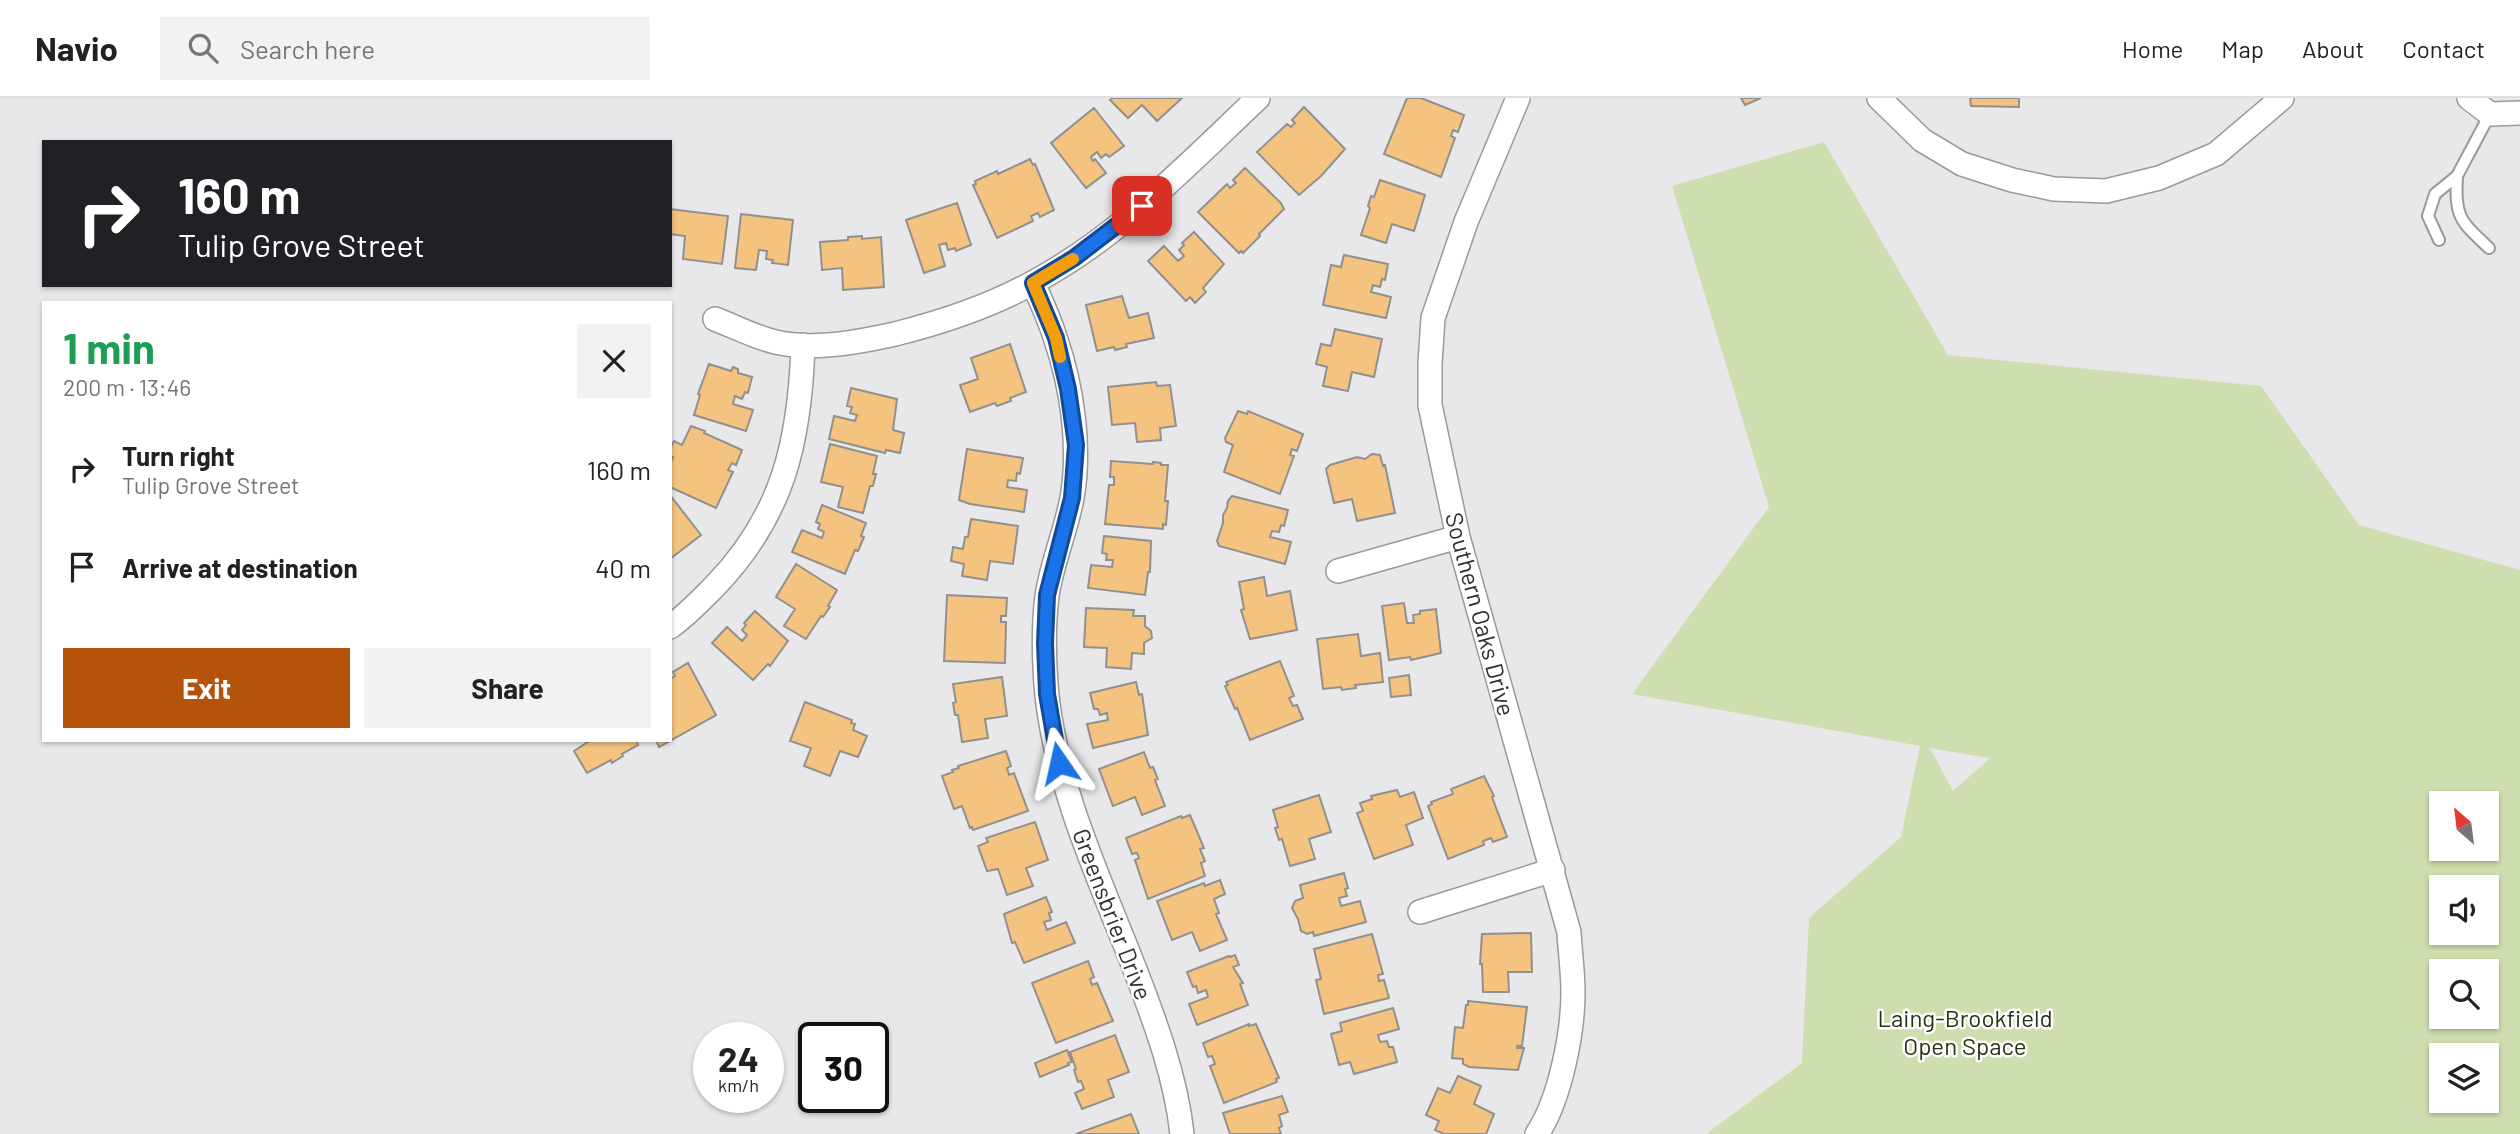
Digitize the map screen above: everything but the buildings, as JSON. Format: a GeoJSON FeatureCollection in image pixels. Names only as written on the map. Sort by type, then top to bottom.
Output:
{"type":"FeatureCollection","features":[{"type":"Feature","properties":{"kind":"street"},"geometry":{"type":"LineString","coordinates":[[715,319],[778,342],[803,345],[882,337],[931,325],[978,308],[1033,283],[1074,258],[1122,223],[1163,189],[1258,98]]}},
{"type":"Feature","properties":{"kind":"street","name":"Southern Oaks Drive"},"geometry":{"type":"LineString","coordinates":[[1518,98],[1466,222],[1433,318],[1430,405],[1458,537],[1569,932],[1573,994],[1565,1062],[1546,1121],[1537,1134]]}},
{"type":"Feature","properties":{"kind":"street"},"geometry":{"type":"LineString","coordinates":[[1880,98],[1922,141],[1962,164],[2012,180],[2054,189],[2106,191],[2159,178],[2216,154],[2282,98]]}},
{"type":"Feature","properties":{"kind":"street"},"geometry":{"type":"LineString","coordinates":[[2469,98],[2490,114],[2520,113]]}},
{"type":"Feature","properties":{"kind":"street","name":"Greensbrier Drive"},"geometry":{"type":"LineString","coordinates":[[1033,283],[1056,338],[1068,389],[1076,445],[1072,498],[1047,595],[1045,655],[1054,743],[1064,784],[1152,1012],[1169,1067],[1182,1134]]}},
{"type":"Feature","properties":{"kind":"street"},"geometry":{"type":"LineString","coordinates":[[672,626],[685,617],[729,572],[761,529],[781,486],[794,443],[802,396],[803,345]]}},
{"type":"Feature","properties":{"kind":"street"},"geometry":{"type":"LineString","coordinates":[[1338,570],[1458,537]]}},
{"type":"Feature","properties":{"kind":"street"},"geometry":{"type":"LineString","coordinates":[[1420,912],[1553,870]]}},
{"type":"Feature","properties":{"kind":"lane"},"geometry":{"type":"LineString","coordinates":[[2439,240],[2428,216],[2435,194],[2457,176],[2490,114]]}},
{"type":"Feature","properties":{"kind":"lane"},"geometry":{"type":"LineString","coordinates":[[2457,176],[2456,199],[2462,220],[2489,248]]}},
{"type":"Feature","properties":{"kind":"green space","name":"Laing-Brookfield Open Space"},"geometry":{"type":"Polygon","coordinates":[[[1824,142],[1948,355],[2261,386],[2359,525],[2520,570],[2520,1134],[1706,1134],[1802,1063],[1809,918],[1901,837],[1920,746],[1632,694],[1769,507],[1672,186],[1824,142]],[[1930,748],[1953,791],[1989,759],[1989,758],[1930,748]]]}},
{"type":"Feature","properties":{"kind":"slow traffic"},"geometry":{"type":"LineString","coordinates":[[1060,357],[1056,338],[1033,283],[1073,259]]}},
{"type":"Feature","properties":{"kind":"route"},"geometry":{"type":"LineString","coordinates":[[1059,763],[1047,694],[1047,595],[1072,498],[1076,445],[1068,389],[1056,338],[1033,283],[1074,258],[1142,206]]}}]}
